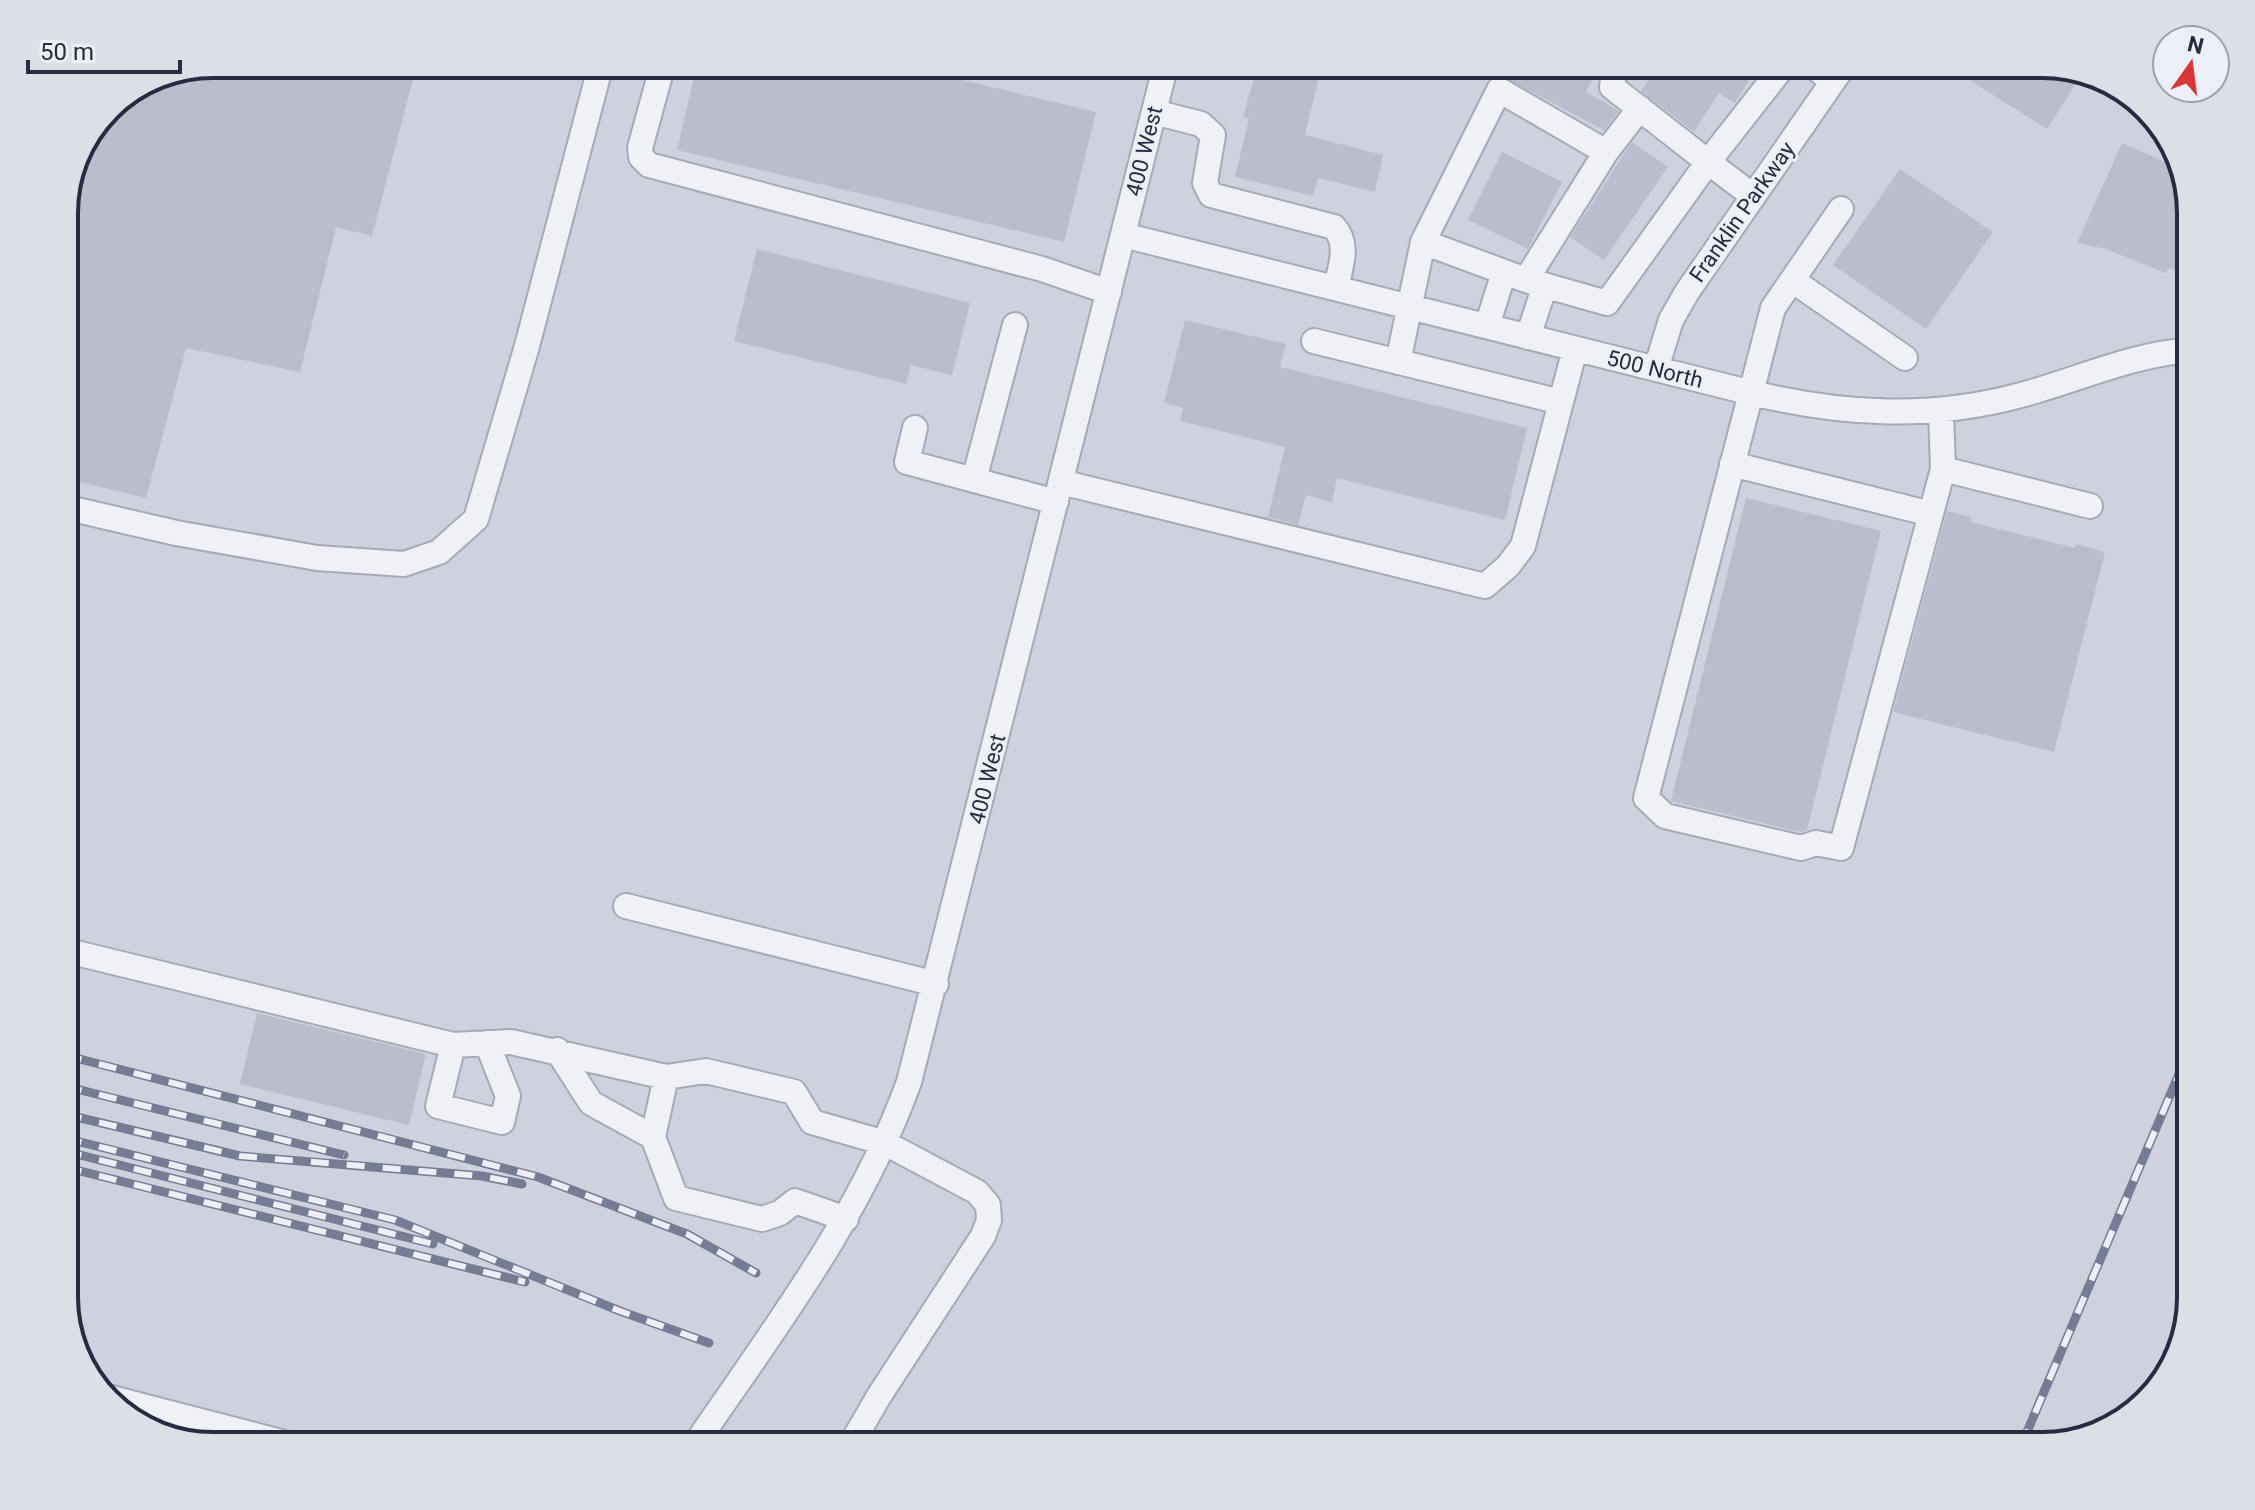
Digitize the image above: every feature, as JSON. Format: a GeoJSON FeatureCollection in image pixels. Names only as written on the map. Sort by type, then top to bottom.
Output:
{"type":"FeatureCollection","features":[{"type":"Feature","properties":{"kind":"street"},"geometry":{"type":"LineString","coordinates":[[78,510],[176,533],[317,558],[404,564],[439,552],[476,519],[527,346],[597,78]]}},
{"type":"Feature","properties":{"kind":"street"},"geometry":{"type":"LineString","coordinates":[[659,78],[640,148],[641,157],[649,165],[1042,269],[1109,292]]}},
{"type":"Feature","properties":{"kind":"street","name":"400 West"},"geometry":{"type":"LineString","coordinates":[[703,1432],[846,1219],[885,1143],[909,1082],[1162,78]]}},
{"type":"Feature","properties":{"kind":"street"},"geometry":{"type":"LineString","coordinates":[[1613,78],[1612,87],[1753,196]]}},
{"type":"Feature","properties":{"kind":"street"},"geometry":{"type":"LineString","coordinates":[[1423,242],[1525,279],[1607,303],[1708,162],[1774,78]]}},
{"type":"Feature","properties":{"kind":"street","name":"Franklin Parkway"},"geometry":{"type":"LineString","coordinates":[[1656,369],[1677,307],[1836,78]]}},
{"type":"Feature","properties":{"kind":"street"},"geometry":{"type":"LineString","coordinates":[[1398,362],[1407,307],[1423,242],[1499,90],[1606,152]]}},
{"type":"Feature","properties":{"kind":"street"},"geometry":{"type":"LineString","coordinates":[[1487,326],[1525,279],[1606,152],[1640,108]]}},
{"type":"Feature","properties":{"kind":"street"},"geometry":{"type":"LineString","coordinates":[[1154,112],[1201,124],[1213,135],[1205,183],[1211,195],[1334,227],[1342,236],[1344,248],[1336,288]]}},
{"type":"Feature","properties":{"kind":"street"},"geometry":{"type":"LineString","coordinates":[[1841,209],[1773,308],[1646,798],[1665,816],[1801,848],[1816,843],[1841,848],[1943,469],[1941,411]]}},
{"type":"Feature","properties":{"kind":"street","name":"500 North"},"geometry":{"type":"LineString","coordinates":[[1123,235],[1834,411],[1905,414],[1991,403],[2139,359],[2177,352]]}},
{"type":"Feature","properties":{"kind":"street"},"geometry":{"type":"LineString","coordinates":[[1525,279],[1528,337]]}},
{"type":"Feature","properties":{"kind":"street"},"geometry":{"type":"LineString","coordinates":[[1792,280],[1905,358]]}},
{"type":"Feature","properties":{"kind":"street"},"geometry":{"type":"LineString","coordinates":[[974,480],[1015,325]]}},
{"type":"Feature","properties":{"kind":"street"},"geometry":{"type":"LineString","coordinates":[[1314,341],[1561,402]]}},
{"type":"Feature","properties":{"kind":"street"},"geometry":{"type":"LineString","coordinates":[[915,428],[907,462],[974,480],[1059,492],[1485,586],[1508,566],[1523,546],[1575,349]]}},
{"type":"Feature","properties":{"kind":"street"},"geometry":{"type":"LineString","coordinates":[[1732,464],[1931,514]]}},
{"type":"Feature","properties":{"kind":"street"},"geometry":{"type":"LineString","coordinates":[[1943,469],[2090,506]]}},
{"type":"Feature","properties":{"kind":"street"},"geometry":{"type":"LineString","coordinates":[[626,906],[936,984]]}},
{"type":"Feature","properties":{"kind":"street"},"geometry":{"type":"LineString","coordinates":[[78,953],[453,1045],[511,1042],[666,1077],[706,1071],[794,1092],[812,1122],[885,1143],[977,1192],[988,1205],[989,1220],[983,1236],[858,1432]]}},
{"type":"Feature","properties":{"kind":"street"},"geometry":{"type":"LineString","coordinates":[[453,1045],[438,1106],[502,1122],[508,1096],[487,1043]]}},
{"type":"Feature","properties":{"kind":"street"},"geometry":{"type":"LineString","coordinates":[[557,1050],[591,1103],[653,1137]]}},
{"type":"Feature","properties":{"kind":"street"},"geometry":{"type":"LineString","coordinates":[[666,1077],[653,1137],[676,1198],[762,1219],[780,1213],[795,1201],[846,1219]]}},
{"type":"Feature","properties":{"kind":"street"},"geometry":{"type":"LineString","coordinates":[[130,1403],[243,1432]]}},
{"type":"Feature","properties":{"kind":"shaded area"},"geometry":{"type":"Polygon","coordinates":[[[2042,78],[2085,85],[2117,101],[2137,118],[2159,146],[2172,178],[2177,213],[2177,1297],[2170,1340],[2154,1372],[2131,1398],[2101,1418],[2077,1427],[2042,1432],[213,1432],[178,1427],[138,1409],[112,1386],[96,1364],[83,1332],[78,1305],[78,205],[92,154],[106,131],[124,112],[146,96],[170,85],[196,79],[2042,78]]]}},
{"type":"Feature","properties":{"kind":"building"},"geometry":{"type":"Polygon","coordinates":[[[413,78],[372,236],[336,227],[300,372],[186,348],[146,498],[78,481],[78,205],[92,154],[106,131],[124,112],[146,96],[170,85],[196,79],[413,78]]]}},
{"type":"Feature","properties":{"kind":"building"},"geometry":{"type":"Polygon","coordinates":[[[694,78],[954,78],[1096,112],[1064,242],[677,150],[694,78]]]}},
{"type":"Feature","properties":{"kind":"building"},"geometry":{"type":"Polygon","coordinates":[[[1254,78],[1319,78],[1305,135],[1383,155],[1375,192],[1318,178],[1313,196],[1235,177],[1249,118],[1243,117],[1254,78]]]}},
{"type":"Feature","properties":{"kind":"building"},"geometry":{"type":"Polygon","coordinates":[[[1505,78],[1593,78],[1586,92],[1619,111],[1604,130],[1505,78]]]}},
{"type":"Feature","properties":{"kind":"building"},"geometry":{"type":"Polygon","coordinates":[[[1649,78],[1750,78],[1735,103],[1719,93],[1694,132],[1641,91],[1649,78]]]}},
{"type":"Feature","properties":{"kind":"building"},"geometry":{"type":"Polygon","coordinates":[[[1966,78],[2042,78],[2076,83],[2047,129],[1966,78]]]}},
{"type":"Feature","properties":{"kind":"building"},"geometry":{"type":"Polygon","coordinates":[[[1632,142],[1668,167],[1604,260],[1570,237],[1632,142]]]}},
{"type":"Feature","properties":{"kind":"building"},"geometry":{"type":"Polygon","coordinates":[[[2122,143],[2167,163],[2176,196],[2177,272],[2169,268],[2166,273],[2106,249],[2077,243],[2122,143]]]}},
{"type":"Feature","properties":{"kind":"building"},"geometry":{"type":"Polygon","coordinates":[[[1502,152],[1562,182],[1528,249],[1468,220],[1502,152]]]}},
{"type":"Feature","properties":{"kind":"building"},"geometry":{"type":"Polygon","coordinates":[[[1900,169],[1993,232],[1926,329],[1833,265],[1900,169]]]}},
{"type":"Feature","properties":{"kind":"building"},"geometry":{"type":"Polygon","coordinates":[[[757,249],[970,303],[952,375],[911,365],[906,384],[734,341],[757,249]]]}},
{"type":"Feature","properties":{"kind":"building"},"geometry":{"type":"Polygon","coordinates":[[[1185,320],[1286,344],[1280,367],[1527,428],[1505,520],[1337,478],[1332,502],[1306,495],[1298,525],[1268,517],[1285,447],[1180,421],[1183,408],[1164,403],[1185,320]]]}},
{"type":"Feature","properties":{"kind":"building"},"geometry":{"type":"Polygon","coordinates":[[[1746,498],[1881,531],[1807,830],[1800,832],[1671,801],[1746,498]]]}},
{"type":"Feature","properties":{"kind":"building"},"geometry":{"type":"Polygon","coordinates":[[[1947,511],[1972,517],[1970,522],[2075,548],[2076,544],[2105,552],[2054,752],[1893,712],[1947,511]]]}},
{"type":"Feature","properties":{"kind":"building"},"geometry":{"type":"Polygon","coordinates":[[[257,1013],[426,1054],[409,1125],[240,1084],[257,1013]]]}},
{"type":"Feature","properties":{"kind":"railway"},"geometry":{"type":"LineString","coordinates":[[78,1059],[538,1177],[687,1234],[756,1273]]}},
{"type":"Feature","properties":{"kind":"railway"},"geometry":{"type":"LineString","coordinates":[[2027,1432],[2177,1079]]}},
{"type":"Feature","properties":{"kind":"railway"},"geometry":{"type":"LineString","coordinates":[[78,1089],[344,1155]]}},
{"type":"Feature","properties":{"kind":"railway"},"geometry":{"type":"LineString","coordinates":[[78,1117],[240,1156],[482,1176],[522,1184]]}},
{"type":"Feature","properties":{"kind":"railway"},"geometry":{"type":"LineString","coordinates":[[78,1141],[395,1220],[620,1311],[709,1343]]}},
{"type":"Feature","properties":{"kind":"railway"},"geometry":{"type":"LineString","coordinates":[[78,1155],[433,1244]]}},
{"type":"Feature","properties":{"kind":"railway"},"geometry":{"type":"LineString","coordinates":[[78,1170],[525,1282]]}}]}
